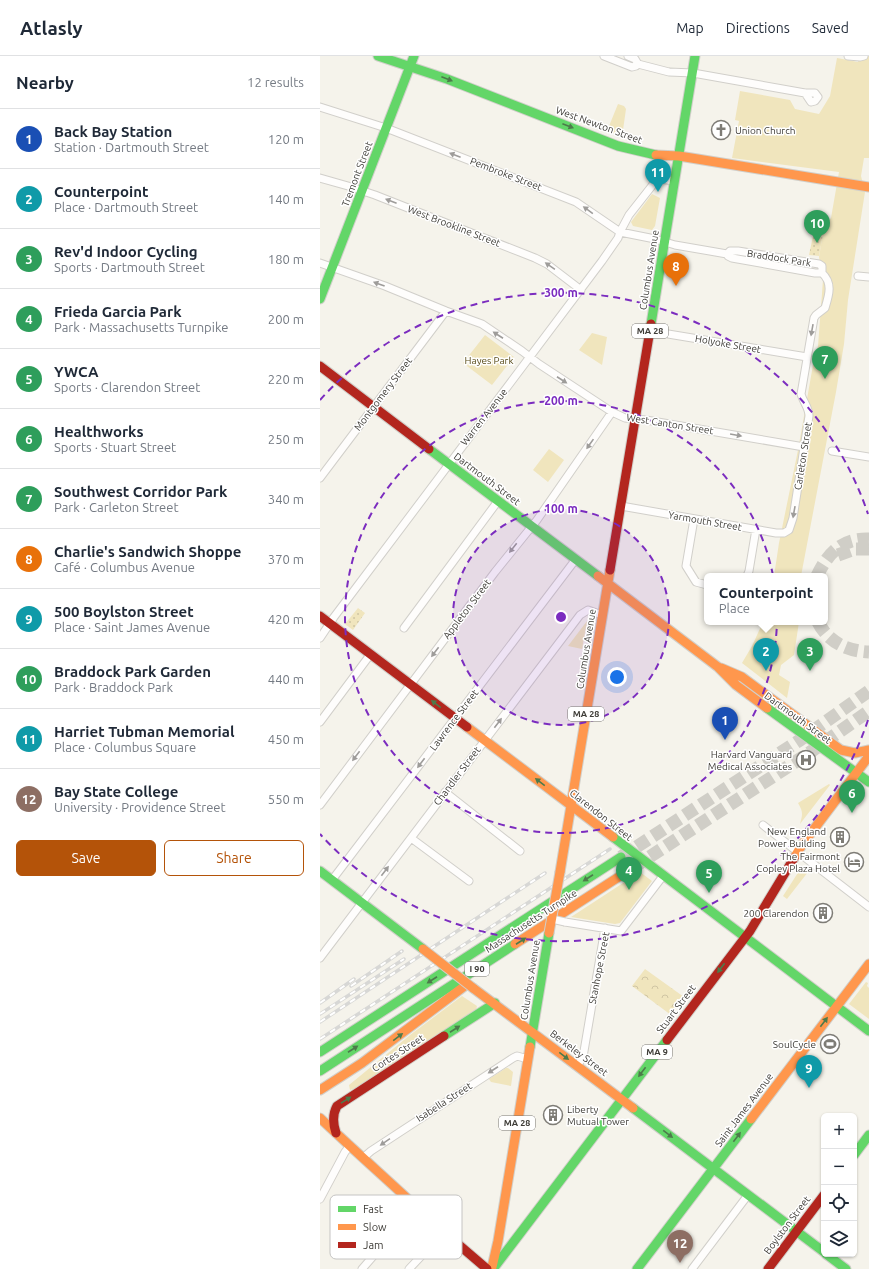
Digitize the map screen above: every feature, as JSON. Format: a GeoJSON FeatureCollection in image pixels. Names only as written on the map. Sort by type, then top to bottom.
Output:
{"type":"FeatureCollection","features":[{"type":"Feature","properties":{"kind":"main road","name":"West Newton Street"},"geometry":{"type":"LineString","coordinates":[[378,56],[412,60],[620,145],[654,155],[668,157],[679,156],[869,187]]}},
{"type":"Feature","properties":{"kind":"main road","name":"Columbus Avenue"},"geometry":{"type":"LineString","coordinates":[[493,1269],[695,56]]}},
{"type":"Feature","properties":{"kind":"main road","name":"Tremont Street"},"geometry":{"type":"LineString","coordinates":[[320,299],[412,60]]}},
{"type":"Feature","properties":{"kind":"main road","name":"Dartmouth Street"},"geometry":{"type":"LineString","coordinates":[[320,366],[448,464],[718,666],[736,685],[869,782]]}},
{"type":"Feature","properties":{"kind":"main road","name":"Clarendon Street"},"geometry":{"type":"LineString","coordinates":[[320,616],[869,1031]]}},
{"type":"Feature","properties":{"kind":"main road","name":"Dartmouth Street"},"geometry":{"type":"LineString","coordinates":[[718,666],[742,677],[841,750],[854,753],[869,750]]}},
{"type":"Feature","properties":{"kind":"main road","name":"Stuart Street"},"geometry":{"type":"LineString","coordinates":[[493,1269],[745,938],[798,853],[869,756]]}},
{"type":"Feature","properties":{"kind":"main road","name":"Massachusetts Turnpike"},"geometry":{"type":"LineString","coordinates":[[320,1052],[621,857]]}},
{"type":"Feature","properties":{"kind":"main road","name":"Massachusetts Turnpike"},"geometry":{"type":"LineString","coordinates":[[320,1071],[634,867]]}},
{"type":"Feature","properties":{"kind":"main road","name":"Berkeley Street"},"geometry":{"type":"LineString","coordinates":[[320,871],[821,1250]]}},
{"type":"Feature","properties":{"kind":"main road"},"geometry":{"type":"LineString","coordinates":[[320,1090],[362,1064],[470,983],[500,955]]}},
{"type":"Feature","properties":{"kind":"main road","name":"Saint James Avenue"},"geometry":{"type":"LineString","coordinates":[[637,1269],[869,964]]}},
{"type":"Feature","properties":{"kind":"main road","name":"Cortes Street"},"geometry":{"type":"LineString","coordinates":[[336,1133],[333,1111],[337,1106],[495,1003]]}},
{"type":"Feature","properties":{"kind":"main road"},"geometry":{"type":"LineString","coordinates":[[320,1118],[403,1195]]}},
{"type":"Feature","properties":{"kind":"main road"},"geometry":{"type":"LineString","coordinates":[[857,1151],[869,1135]]}},
{"type":"Feature","properties":{"kind":"main road","name":"Boylston Street"},"geometry":{"type":"LineString","coordinates":[[768,1269],[821,1198]]}},
{"type":"Feature","properties":{"kind":"main road"},"geometry":{"type":"LineString","coordinates":[[462,1247],[487,1269]]}},
{"type":"Feature","properties":{"kind":"main road","name":"Berkeley Street"},"geometry":{"type":"LineString","coordinates":[[830,1257],[846,1269]]}},
{"type":"Feature","properties":{"kind":"street"},"geometry":{"type":"LineString","coordinates":[[604,56],[632,67],[638,64],[669,72],[693,73],[805,93]]}},
{"type":"Feature","properties":{"kind":"street"},"geometry":{"type":"LineString","coordinates":[[628,56],[635,59],[638,64]]}},
{"type":"Feature","properties":{"kind":"street"},"geometry":{"type":"LineString","coordinates":[[848,56],[864,56]]}},
{"type":"Feature","properties":{"kind":"street","name":"Pembroke Street"},"geometry":{"type":"LineString","coordinates":[[320,107],[386,128],[576,202],[620,232]]}},
{"type":"Feature","properties":{"kind":"street","name":"West Brookline Street"},"geometry":{"type":"LineString","coordinates":[[320,178],[362,190],[535,258],[547,264],[581,290]]}},
{"type":"Feature","properties":{"kind":"street","name":"Warren Avenue"},"geometry":{"type":"LineString","coordinates":[[320,638],[448,464],[581,290],[615,242],[629,215],[654,182],[659,179],[675,181]]}},
{"type":"Feature","properties":{"kind":"street"},"geometry":{"type":"LineString","coordinates":[[620,232],[665,242]]}},
{"type":"Feature","properties":{"kind":"street","name":"Braddock Park"},"geometry":{"type":"LineString","coordinates":[[665,242],[727,254],[730,251],[736,251],[819,264],[822,266],[822,273]]}},
{"type":"Feature","properties":{"kind":"street","name":"West Canton Street"},"geometry":{"type":"LineString","coordinates":[[320,263],[385,286],[482,324],[530,358],[612,412],[625,418],[804,447]]}},
{"type":"Feature","properties":{"kind":"street","name":"Carleton Street"},"geometry":{"type":"LineString","coordinates":[[789,530],[793,518],[809,413],[801,394],[807,357],[814,318],[825,308],[829,288],[829,281],[822,273]]}},
{"type":"Feature","properties":{"kind":"street"},"geometry":{"type":"LineString","coordinates":[[858,276],[869,277]]}},
{"type":"Feature","properties":{"kind":"street","name":"Montgomery Street"},"geometry":{"type":"LineString","coordinates":[[320,478],[446,311]]}},
{"type":"Feature","properties":{"kind":"street","name":"Holyoke Street"},"geometry":{"type":"LineString","coordinates":[[650,331],[807,357]]}},
{"type":"Feature","properties":{"kind":"street","name":"Appleton Street"},"geometry":{"type":"LineString","coordinates":[[320,805],[410,684],[531,526],[612,412]]}},
{"type":"Feature","properties":{"kind":"street"},"geometry":{"type":"LineString","coordinates":[[832,451],[869,458]]}},
{"type":"Feature","properties":{"kind":"street"},"geometry":{"type":"LineString","coordinates":[[404,628],[498,501]]}},
{"type":"Feature","properties":{"kind":"street","name":"Yarmouth Street"},"geometry":{"type":"LineString","coordinates":[[621,506],[779,533],[789,530]]}},
{"type":"Feature","properties":{"kind":"street"},"geometry":{"type":"LineString","coordinates":[[694,519],[686,566],[696,582],[704,584]]}},
{"type":"Feature","properties":{"kind":"street"},"geometry":{"type":"LineString","coordinates":[[748,573],[756,529]]}},
{"type":"Feature","properties":{"kind":"street","name":"Lawrence Street"},"geometry":{"type":"LineString","coordinates":[[332,880],[576,559]]}},
{"type":"Feature","properties":{"kind":"street","name":"Chandler Street"},"geometry":{"type":"LineString","coordinates":[[320,958],[580,615],[588,610],[602,615]]}},
{"type":"Feature","properties":{"kind":"street"},"geometry":{"type":"LineString","coordinates":[[320,722],[370,654]]}},
{"type":"Feature","properties":{"kind":"street"},"geometry":{"type":"LineString","coordinates":[[445,792],[520,851]]}},
{"type":"Feature","properties":{"kind":"street"},"geometry":{"type":"LineString","coordinates":[[763,825],[869,907]]}},
{"type":"Feature","properties":{"kind":"street"},"geometry":{"type":"LineString","coordinates":[[411,838],[469,881]]}},
{"type":"Feature","properties":{"kind":"street","name":"Stanhope Street"},"geometry":{"type":"LineString","coordinates":[[576,1066],[583,1057],[605,928],[621,931],[663,876]]}},
{"type":"Feature","properties":{"kind":"street"},"geometry":{"type":"LineString","coordinates":[[552,918],[605,928]]}},
{"type":"Feature","properties":{"kind":"street","name":"Isabella Street"},"geometry":{"type":"LineString","coordinates":[[366,1160],[371,1151],[513,1058],[517,1056],[528,1059]]}},
{"type":"Feature","properties":{"kind":"street"},"geometry":{"type":"LineString","coordinates":[[320,1199],[345,1152],[346,1143]]}},
{"type":"Feature","properties":{"kind":"street"},"geometry":{"type":"LineString","coordinates":[[692,1269],[748,1195]]}},
{"type":"Feature","properties":{"kind":"street"},"geometry":{"type":"LineString","coordinates":[[362,1269],[371,1259]]}},
{"type":"Feature","properties":{"kind":"street"},"geometry":{"type":"LineString","coordinates":[[409,1269],[418,1259]]}},
{"type":"Feature","properties":{"kind":"green space"},"geometry":{"type":"Polygon","coordinates":[[[859,56],[869,56],[869,158],[864,158],[861,176],[865,192],[848,300],[844,344],[802,573],[774,573],[813,365],[818,346],[823,280],[819,257],[824,227],[831,218],[839,172],[732,158],[739,121],[735,120],[740,91],[790,100],[795,109],[819,114],[830,96],[837,58],[858,62],[859,56]]]}},
{"type":"Feature","properties":{"kind":"green space"},"geometry":{"type":"Polygon","coordinates":[[[618,104],[624,106],[626,109],[622,137],[607,131],[618,104]]]}},
{"type":"Feature","properties":{"kind":"green space"},"geometry":{"type":"Polygon","coordinates":[[[652,194],[660,198],[655,226],[652,230],[633,226],[631,222],[652,194]]]}},
{"type":"Feature","properties":{"kind":"green space"},"geometry":{"type":"Polygon","coordinates":[[[820,228],[824,229],[819,256],[809,255],[814,231],[819,232],[820,228]]]}},
{"type":"Feature","properties":{"kind":"green space"},"geometry":{"type":"Polygon","coordinates":[[[592,333],[607,337],[602,365],[579,350],[592,333]]]}},
{"type":"Feature","properties":{"kind":"green space","name":"Hayes Park"},"geometry":{"type":"Polygon","coordinates":[[[485,335],[514,357],[492,385],[463,363],[485,335]]]}},
{"type":"Feature","properties":{"kind":"green space"},"geometry":{"type":"Polygon","coordinates":[[[549,449],[564,460],[548,482],[533,470],[549,449]]]}},
{"type":"Feature","properties":{"kind":"green space"},"geometry":{"type":"Polygon","coordinates":[[[358,608],[365,613],[353,630],[345,624],[358,608]]]}},
{"type":"Feature","properties":{"kind":"green space"},"geometry":{"type":"Polygon","coordinates":[[[587,621],[582,649],[568,646],[587,621]]]}},
{"type":"Feature","properties":{"kind":"green space"},"geometry":{"type":"Polygon","coordinates":[[[762,625],[799,625],[794,655],[781,665],[779,675],[790,682],[787,698],[742,663],[762,625]]]}},
{"type":"Feature","properties":{"kind":"green space"},"geometry":{"type":"Polygon","coordinates":[[[829,784],[830,785],[800,824],[802,812],[798,803],[829,784]]]}},
{"type":"Feature","properties":{"kind":"green space"},"geometry":{"type":"Polygon","coordinates":[[[801,868],[808,872],[787,899],[783,896],[801,868]]]}},
{"type":"Feature","properties":{"kind":"green space"},"geometry":{"type":"Polygon","coordinates":[[[640,872],[652,881],[620,923],[615,924],[571,917],[640,872]]]}},
{"type":"Feature","properties":{"kind":"green space"},"geometry":{"type":"Polygon","coordinates":[[[645,969],[684,997],[671,1015],[632,986],[645,969]]]}},
{"type":"Feature","properties":{"kind":"green space"},"geometry":{"type":"Polygon","coordinates":[[[866,982],[868,983],[867,986],[869,988],[869,1019],[849,1004],[866,982]]]}},
{"type":"Feature","properties":{"kind":"green space"},"geometry":{"type":"Polygon","coordinates":[[[462,996],[477,1006],[476,1010],[356,1088],[350,1090],[349,1085],[410,1035],[462,996]]]}},
{"type":"Feature","properties":{"kind":"green space"},"geometry":{"type":"Polygon","coordinates":[[[506,1068],[513,1072],[511,1086],[491,1082],[489,1079],[506,1068]]]}},
{"type":"Feature","properties":{"kind":"tunnel"},"geometry":{"type":"LineString","coordinates":[[818,573],[826,560],[837,548],[851,541],[869,539]]}},
{"type":"Feature","properties":{"kind":"tunnel"},"geometry":{"type":"LineString","coordinates":[[838,555],[855,549],[869,549]]}},
{"type":"Feature","properties":{"kind":"tunnel"},"geometry":{"type":"LineString","coordinates":[[820,625],[827,635],[839,644],[853,650],[869,652]]}},
{"type":"Feature","properties":{"kind":"tunnel"},"geometry":{"type":"LineString","coordinates":[[621,857],[800,740],[869,691]]}},
{"type":"Feature","properties":{"kind":"tunnel"},"geometry":{"type":"LineString","coordinates":[[634,867],[809,753],[869,711]]}},
{"type":"Feature","properties":{"kind":"railway"},"geometry":{"type":"LineString","coordinates":[[320,1039],[610,849]]}},
{"type":"Feature","properties":{"kind":"railway"},"geometry":{"type":"LineString","coordinates":[[320,1022],[545,873]]}},
{"type":"Feature","properties":{"kind":"railway"},"geometry":{"type":"LineString","coordinates":[[351,986],[402,951]]}},
{"type":"Feature","properties":{"kind":"railway"},"geometry":{"type":"LineString","coordinates":[[320,1014],[404,959]]}},
{"type":"Feature","properties":{"kind":"railway"},"geometry":{"type":"LineString","coordinates":[[320,1003],[354,979]]}},
{"type":"Feature","properties":{"kind":"traffic: fast"},"geometry":{"type":"LineString","coordinates":[[378,56],[447,79],[618,146],[656,155]]}},
{"type":"Feature","properties":{"kind":"traffic: fast"},"geometry":{"type":"LineString","coordinates":[[320,299],[414,56]]}},
{"type":"Feature","properties":{"kind":"traffic: fast"},"geometry":{"type":"LineString","coordinates":[[651,324],[695,56]]}},
{"type":"Feature","properties":{"kind":"traffic: fast"},"geometry":{"type":"LineString","coordinates":[[429,449],[598,576]]}},
{"type":"Feature","properties":{"kind":"traffic: fast"},"geometry":{"type":"LineString","coordinates":[[767,708],[869,782]]}},
{"type":"Feature","properties":{"kind":"traffic: fast"},"geometry":{"type":"LineString","coordinates":[[613,837],[869,1031]]}},
{"type":"Feature","properties":{"kind":"traffic: fast"},"geometry":{"type":"LineString","coordinates":[[320,1052],[621,857]]}},
{"type":"Feature","properties":{"kind":"traffic: fast"},"geometry":{"type":"LineString","coordinates":[[320,871],[423,949]]}},
{"type":"Feature","properties":{"kind":"traffic: fast"},"geometry":{"type":"LineString","coordinates":[[530,1047],[549,933]]}},
{"type":"Feature","properties":{"kind":"traffic: fast"},"geometry":{"type":"LineString","coordinates":[[320,1071],[515,944]]}},
{"type":"Feature","properties":{"kind":"traffic: fast"},"geometry":{"type":"LineString","coordinates":[[444,1036],[495,1003]]}},
{"type":"Feature","properties":{"kind":"traffic: fast"},"geometry":{"type":"LineString","coordinates":[[493,1269],[667,1040]]}},
{"type":"Feature","properties":{"kind":"traffic: fast"},"geometry":{"type":"LineString","coordinates":[[633,1108],[821,1250]]}},
{"type":"Feature","properties":{"kind":"traffic: fast"},"geometry":{"type":"LineString","coordinates":[[637,1269],[751,1119]]}},
{"type":"Feature","properties":{"kind":"traffic: fast"},"geometry":{"type":"LineString","coordinates":[[857,1151],[869,1135]]}},
{"type":"Feature","properties":{"kind":"traffic: fast"},"geometry":{"type":"LineString","coordinates":[[830,1257],[846,1269]]}},
{"type":"Feature","properties":{"kind":"traffic: slow"},"geometry":{"type":"LineString","coordinates":[[656,155],[679,156],[869,187]]}},
{"type":"Feature","properties":{"kind":"traffic: slow"},"geometry":{"type":"LineString","coordinates":[[560,872],[610,570]]}},
{"type":"Feature","properties":{"kind":"traffic: slow"},"geometry":{"type":"LineString","coordinates":[[598,576],[718,667],[736,685],[767,708]]}},
{"type":"Feature","properties":{"kind":"traffic: slow"},"geometry":{"type":"LineString","coordinates":[[721,668],[742,677],[841,750],[855,753],[869,750]]}},
{"type":"Feature","properties":{"kind":"traffic: slow"},"geometry":{"type":"LineString","coordinates":[[467,727],[613,837]]}},
{"type":"Feature","properties":{"kind":"traffic: slow"},"geometry":{"type":"LineString","coordinates":[[794,858],[802,845],[869,756]]}},
{"type":"Feature","properties":{"kind":"traffic: slow"},"geometry":{"type":"LineString","coordinates":[[515,944],[634,867]]}},
{"type":"Feature","properties":{"kind":"traffic: slow"},"geometry":{"type":"LineString","coordinates":[[549,933],[560,872]]}},
{"type":"Feature","properties":{"kind":"traffic: slow"},"geometry":{"type":"LineString","coordinates":[[423,949],[473,988]]}},
{"type":"Feature","properties":{"kind":"traffic: slow"},"geometry":{"type":"LineString","coordinates":[[751,1119],[869,964]]}},
{"type":"Feature","properties":{"kind":"traffic: slow"},"geometry":{"type":"LineString","coordinates":[[320,1090],[362,1063],[466,985]]}},
{"type":"Feature","properties":{"kind":"traffic: slow"},"geometry":{"type":"LineString","coordinates":[[473,988],[633,1108]]}},
{"type":"Feature","properties":{"kind":"traffic: slow"},"geometry":{"type":"LineString","coordinates":[[492,1267],[498,1241],[530,1047]]}},
{"type":"Feature","properties":{"kind":"traffic: slow"},"geometry":{"type":"LineString","coordinates":[[320,1118],[403,1195]]}},
{"type":"Feature","properties":{"kind":"traffic: jam"},"geometry":{"type":"LineString","coordinates":[[610,570],[651,324]]}},
{"type":"Feature","properties":{"kind":"traffic: jam"},"geometry":{"type":"LineString","coordinates":[[320,366],[429,449]]}},
{"type":"Feature","properties":{"kind":"traffic: jam"},"geometry":{"type":"LineString","coordinates":[[320,616],[467,727]]}},
{"type":"Feature","properties":{"kind":"traffic: jam"},"geometry":{"type":"LineString","coordinates":[[667,1040],[750,931],[794,858]]}},
{"type":"Feature","properties":{"kind":"traffic: jam"},"geometry":{"type":"LineString","coordinates":[[336,1133],[334,1126],[334,1113],[337,1106],[444,1036]]}},
{"type":"Feature","properties":{"kind":"traffic: jam"},"geometry":{"type":"LineString","coordinates":[[768,1269],[821,1199]]}},
{"type":"Feature","properties":{"kind":"traffic: jam"},"geometry":{"type":"LineString","coordinates":[[462,1248],[487,1269]]}},
{"type":"Feature","properties":{"kind":"place","name":"Union Church"},"geometry":{"type":"Point","coordinates":[721,130]}},
{"type":"Feature","properties":{"kind":"place","name":"Harriet Tubman Memorial"},"geometry":{"type":"Point","coordinates":[658,192]}},
{"type":"Feature","properties":{"kind":"place","name":"Braddock Park Garden"},"geometry":{"type":"Point","coordinates":[817,243]}},
{"type":"Feature","properties":{"kind":"place","name":"Charlie's Sandwich Shoppe"},"geometry":{"type":"Point","coordinates":[676,286]}},
{"type":"Feature","properties":{"kind":"place","name":"Southwest Corridor Park"},"geometry":{"type":"Point","coordinates":[825,379]}},
{"type":"Feature","properties":{"kind":"place","name":"Counterpoint"},"geometry":{"type":"Point","coordinates":[766,671]}},
{"type":"Feature","properties":{"kind":"place","name":"Rev'd Indoor Cycling"},"geometry":{"type":"Point","coordinates":[810,671]}},
{"type":"Feature","properties":{"kind":"place","name":"Back Bay Station"},"geometry":{"type":"Point","coordinates":[725,740]}},
{"type":"Feature","properties":{"kind":"place","name":"Harvard Vanguard Medical Associates"},"geometry":{"type":"Point","coordinates":[806,760]}},
{"type":"Feature","properties":{"kind":"place","name":"Healthworks"},"geometry":{"type":"Point","coordinates":[852,813]}},
{"type":"Feature","properties":{"kind":"place","name":"New England Power Building"},"geometry":{"type":"Point","coordinates":[840,837]}},
{"type":"Feature","properties":{"kind":"place","name":"The Fairmont Copley Plaza Hotel"},"geometry":{"type":"Point","coordinates":[854,862]}},
{"type":"Feature","properties":{"kind":"place","name":"Frieda Garcia Park"},"geometry":{"type":"Point","coordinates":[629,890]}},
{"type":"Feature","properties":{"kind":"place","name":"YWCA"},"geometry":{"type":"Point","coordinates":[709,893]}},
{"type":"Feature","properties":{"kind":"place","name":"200 Clarendon"},"geometry":{"type":"Point","coordinates":[823,913]}},
{"type":"Feature","properties":{"kind":"place","name":"SoulCycle"},"geometry":{"type":"Point","coordinates":[830,1044]}},
{"type":"Feature","properties":{"kind":"place","name":"500 Boylston Street"},"geometry":{"type":"Point","coordinates":[809,1088]}},
{"type":"Feature","properties":{"kind":"place","name":"Liberty Mutual Tower"},"geometry":{"type":"Point","coordinates":[553,1115]}},
{"type":"Feature","properties":{"kind":"place","name":"Bay State College"},"geometry":{"type":"Point","coordinates":[680,1263]}}]}
